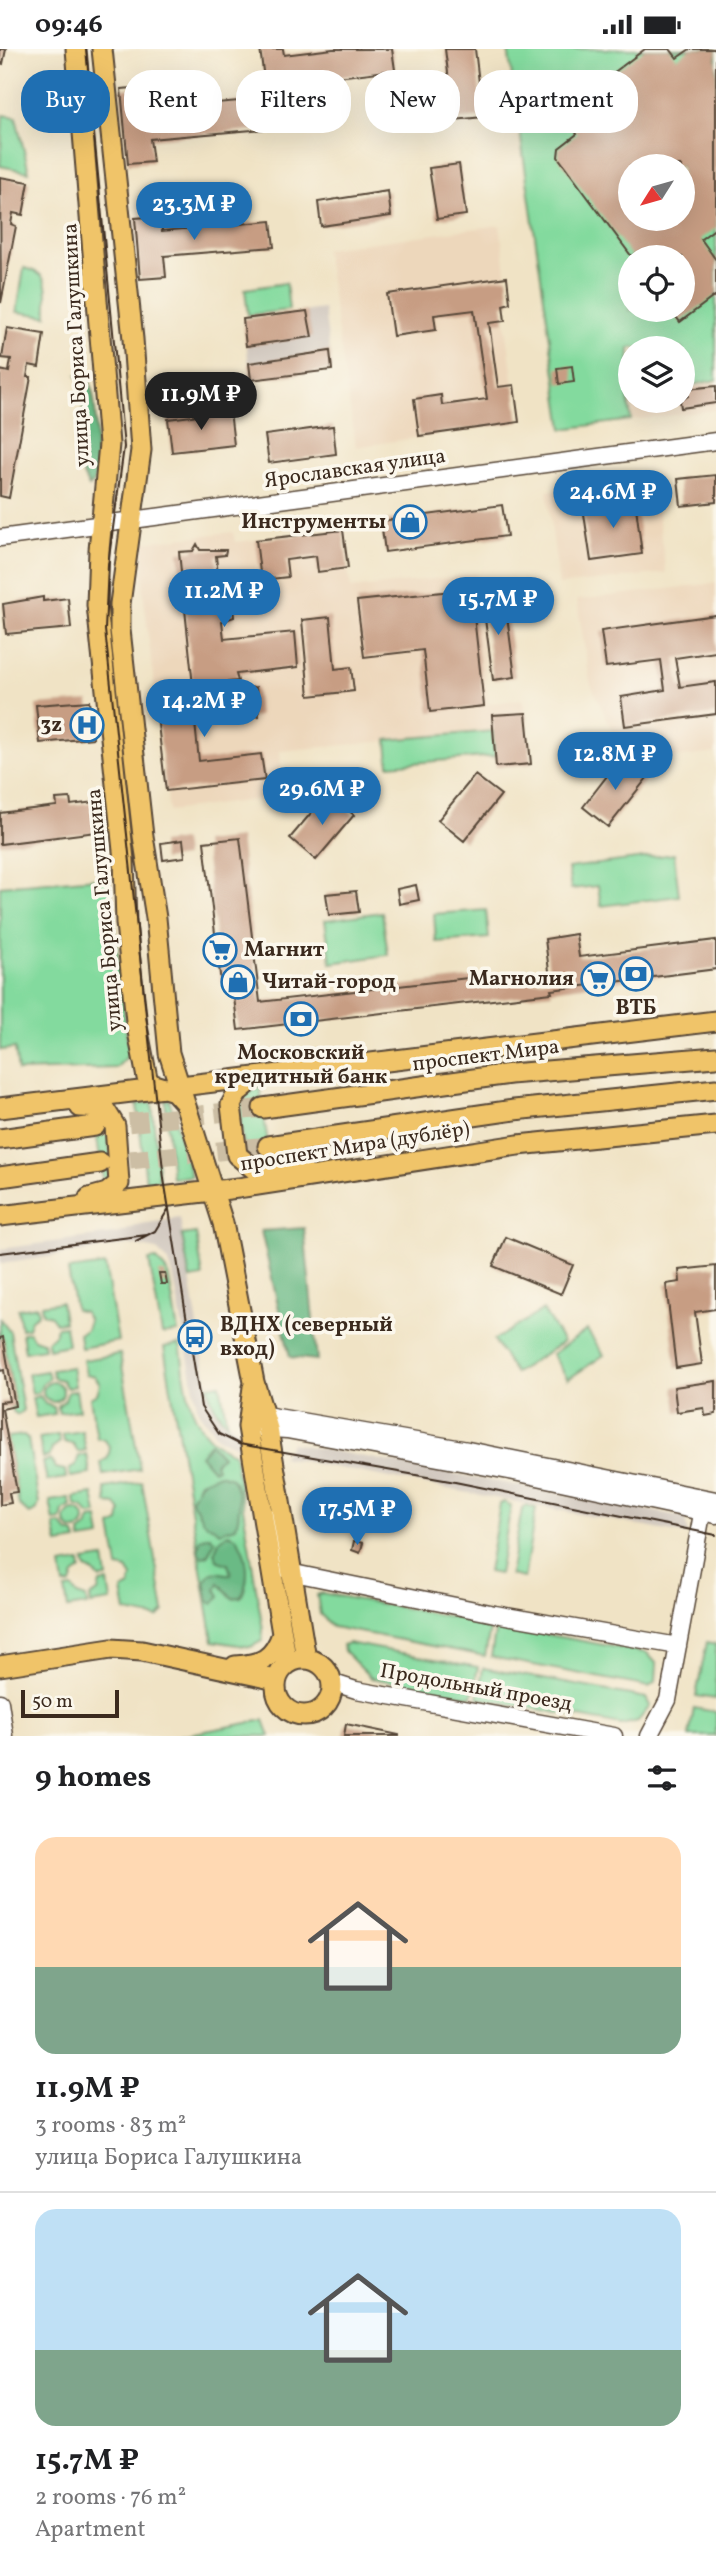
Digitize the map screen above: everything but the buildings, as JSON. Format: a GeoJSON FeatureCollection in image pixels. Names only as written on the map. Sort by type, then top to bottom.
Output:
{"type":"FeatureCollection","features":[{"type":"Feature","properties":{"kind":"main road","name":"улица Бориса Галушкина"},"geometry":{"type":"LineString","coordinates":[[76,49],[109,444],[97,605],[122,838],[126,923],[147,1078],[151,1084],[174,1092],[156,918],[143,836],[120,630],[120,604],[141,450],[133,339],[102,49]]}},
{"type":"Feature","properties":{"kind":"main road"},"geometry":{"type":"LineString","coordinates":[[0,1108],[130,1091],[174,1092],[257,1076],[716,1021]]}},
{"type":"Feature","properties":{"kind":"main road"},"geometry":{"type":"LineString","coordinates":[[676,1061],[716,1051]]}},
{"type":"Feature","properties":{"kind":"main road"},"geometry":{"type":"LineString","coordinates":[[130,1091],[142,1079],[143,1056]]}},
{"type":"Feature","properties":{"kind":"main road","name":"проспект Мира"},"geometry":{"type":"LineString","coordinates":[[263,1108],[510,1074],[716,1057]]}},
{"type":"Feature","properties":{"kind":"main road"},"geometry":{"type":"LineString","coordinates":[[257,1076],[238,1092],[232,1105],[236,1149],[241,1160],[260,1170],[301,1167],[338,1171]]}},
{"type":"Feature","properties":{"kind":"main road"},"geometry":{"type":"LineString","coordinates":[[268,1146],[514,1110],[716,1091]]}},
{"type":"Feature","properties":{"kind":"main road"},"geometry":{"type":"LineString","coordinates":[[174,1092],[223,1223],[254,1382],[261,1504],[290,1667]]}},
{"type":"Feature","properties":{"kind":"main road"},"geometry":{"type":"LineString","coordinates":[[37,1103],[98,1106],[109,1112],[115,1126],[119,1183],[107,1193],[52,1211]]}},
{"type":"Feature","properties":{"kind":"main road","name":"проспект Мира (дублёр)"},"geometry":{"type":"LineString","coordinates":[[0,1216],[212,1191],[517,1145],[716,1125]]}},
{"type":"Feature","properties":{"kind":"main road"},"geometry":{"type":"LineString","coordinates":[[0,1139],[95,1126]]}},
{"type":"Feature","properties":{"kind":"main road"},"geometry":{"type":"LineString","coordinates":[[0,1177],[100,1163]]}},
{"type":"Feature","properties":{"kind":"main road"},"geometry":{"type":"LineString","coordinates":[[0,1666],[111,1649],[142,1651],[213,1668],[290,1667],[324,1668],[331,1682],[326,1704],[312,1714],[303,1715],[294,1713],[281,1703],[290,1667],[292,1573],[257,1420]]}},
{"type":"Feature","properties":{"kind":"main road"},"geometry":{"type":"LineString","coordinates":[[213,1668],[265,1661],[276,1650],[282,1633]]}},
{"type":"Feature","properties":{"kind":"street","name":"Ярославская улица"},"geometry":{"type":"LineString","coordinates":[[0,538],[716,441]]}},
{"type":"Feature","properties":{"kind":"street"},"geometry":{"type":"LineString","coordinates":[[122,838],[143,836]]}},
{"type":"Feature","properties":{"kind":"street"},"geometry":{"type":"LineString","coordinates":[[257,1420],[514,1472],[710,1506],[667,1704],[649,1736]]}},
{"type":"Feature","properties":{"kind":"street"},"geometry":{"type":"LineString","coordinates":[[261,1504],[275,1531],[281,1563],[292,1573],[495,1615],[678,1646]]}},
{"type":"Feature","properties":{"kind":"street","name":"Продольный проезд"},"geometry":{"type":"LineString","coordinates":[[331,1682],[356,1689],[614,1736]]}},
{"type":"Feature","properties":{"kind":"street"},"geometry":{"type":"LineString","coordinates":[[0,1702],[5,1736]]}},
{"type":"Feature","properties":{"kind":"shaded area"},"geometry":{"type":"Polygon","coordinates":[[[500,225],[510,303],[503,305],[519,422],[356,447],[325,249],[500,225]]]}},
{"type":"Feature","properties":{"kind":"shaded area"},"geometry":{"type":"Polygon","coordinates":[[[324,309],[332,370],[251,380],[243,319],[324,309]]]}},
{"type":"Feature","properties":{"kind":"shaded area"},"geometry":{"type":"Polygon","coordinates":[[[716,380],[716,410],[695,412],[695,383],[716,380]]]}},
{"type":"Feature","properties":{"kind":"shaded area"},"geometry":{"type":"Polygon","coordinates":[[[630,413],[690,413],[631,420],[630,413]]]}},
{"type":"Feature","properties":{"kind":"shaded area"},"geometry":{"type":"Polygon","coordinates":[[[653,478],[666,573],[559,585],[547,491],[653,478]]]}},
{"type":"Feature","properties":{"kind":"shaded area"},"geometry":{"type":"Polygon","coordinates":[[[233,532],[235,542],[256,540],[261,580],[288,577],[286,560],[316,556],[348,568],[351,589],[476,574],[488,704],[522,699],[526,713],[492,715],[493,731],[280,751],[283,796],[169,811],[143,590],[144,542],[233,532]]]}},
{"type":"Feature","properties":{"kind":"shaded area"},"geometry":{"type":"Polygon","coordinates":[[[716,583],[716,753],[675,758],[617,742],[590,682],[577,600],[716,583]]]}},
{"type":"Feature","properties":{"kind":"shaded area"},"geometry":{"type":"Polygon","coordinates":[[[180,1218],[209,1392],[222,1418],[243,1433],[246,1449],[218,1438],[198,1411],[173,1274],[168,1261],[157,1250],[130,1245],[0,1264],[0,1249],[120,1233],[141,1224],[180,1218]]]}},
{"type":"Feature","properties":{"kind":"shaded area"},"geometry":{"type":"Polygon","coordinates":[[[291,1443],[685,1517],[688,1535],[281,1457],[291,1443]]]}},
{"type":"Feature","properties":{"kind":"green space"},"geometry":{"type":"Polygon","coordinates":[[[508,49],[716,49],[716,380],[695,384],[695,336],[618,336],[618,413],[630,413],[631,420],[563,429],[520,133],[638,133],[638,70],[511,70],[508,49]]]}},
{"type":"Feature","properties":{"kind":"green space"},"geometry":{"type":"Polygon","coordinates":[[[3,115],[16,117],[29,172],[0,166],[3,115]]]}},
{"type":"Feature","properties":{"kind":"green space"},"geometry":{"type":"Polygon","coordinates":[[[24,268],[40,274],[44,279],[47,316],[17,312],[24,268]]]}},
{"type":"Feature","properties":{"kind":"green space"},"geometry":{"type":"Polygon","coordinates":[[[286,283],[289,310],[248,315],[245,289],[286,283]]]}},
{"type":"Feature","properties":{"kind":"green space"},"geometry":{"type":"Polygon","coordinates":[[[77,375],[88,377],[92,388],[95,412],[96,473],[94,483],[89,487],[83,475],[83,384],[77,375]]]}},
{"type":"Feature","properties":{"kind":"green space"},"geometry":{"type":"Polygon","coordinates":[[[493,731],[495,756],[389,765],[387,740],[493,731]]]}},
{"type":"Feature","properties":{"kind":"green space"},"geometry":{"type":"Polygon","coordinates":[[[674,854],[679,896],[601,906],[598,886],[571,889],[568,868],[674,854]]]}},
{"type":"Feature","properties":{"kind":"green space"},"geometry":{"type":"Polygon","coordinates":[[[109,877],[129,1055],[116,1068],[18,1071],[15,1048],[0,1050],[0,886],[109,877]]]}},
{"type":"Feature","properties":{"kind":"green space"},"geometry":{"type":"Polygon","coordinates":[[[486,910],[489,938],[436,942],[434,914],[486,910]]]}},
{"type":"Feature","properties":{"kind":"green space"},"geometry":{"type":"Polygon","coordinates":[[[382,912],[388,955],[331,963],[325,920],[382,912]]]}},
{"type":"Feature","properties":{"kind":"green space"},"geometry":{"type":"Polygon","coordinates":[[[260,1088],[271,1165],[266,1165],[245,1152],[242,1133],[241,1105],[251,1092],[260,1088]]]}},
{"type":"Feature","properties":{"kind":"green space"},"geometry":{"type":"Polygon","coordinates":[[[169,1099],[191,1176],[172,1178],[165,1100],[169,1099]]]}},
{"type":"Feature","properties":{"kind":"green space"},"geometry":{"type":"Polygon","coordinates":[[[152,1102],[159,1180],[146,1182],[137,1104],[152,1102]]]}},
{"type":"Feature","properties":{"kind":"green space"},"geometry":{"type":"Polygon","coordinates":[[[93,1110],[105,1115],[114,1176],[104,1188],[93,1110]]]}},
{"type":"Feature","properties":{"kind":"green space"},"geometry":{"type":"Polygon","coordinates":[[[304,1228],[317,1360],[290,1357],[261,1231],[304,1228]]]}},
{"type":"Feature","properties":{"kind":"green space"},"geometry":{"type":"Polygon","coordinates":[[[196,1233],[203,1277],[190,1279],[182,1235],[196,1233]]]}},
{"type":"Feature","properties":{"kind":"green space"},"geometry":{"type":"Polygon","coordinates":[[[156,1259],[168,1273],[178,1332],[162,1334],[149,1260],[156,1259]]]}},
{"type":"Feature","properties":{"kind":"green space"},"geometry":{"type":"Polygon","coordinates":[[[105,1265],[118,1341],[81,1348],[79,1334],[86,1330],[89,1320],[84,1312],[75,1310],[68,1270],[105,1265]]]}},
{"type":"Feature","properties":{"kind":"green space"},"geometry":{"type":"Polygon","coordinates":[[[61,1302],[64,1322],[56,1323],[51,1316],[42,1313],[41,1305],[61,1302]]]}},
{"type":"Feature","properties":{"kind":"green space"},"geometry":{"type":"Polygon","coordinates":[[[37,1306],[38,1314],[31,1319],[28,1328],[21,1329],[18,1309],[37,1306]]]}},
{"type":"Feature","properties":{"kind":"green space"},"geometry":{"type":"Polygon","coordinates":[[[543,1310],[563,1342],[515,1373],[494,1340],[543,1310]]]}},
{"type":"Feature","properties":{"kind":"green space"},"geometry":{"type":"Polygon","coordinates":[[[0,1319],[10,1332],[23,1410],[18,1415],[11,1407],[15,1406],[3,1338],[0,1338],[0,1319]]]}},
{"type":"Feature","properties":{"kind":"green space"},"geometry":{"type":"Polygon","coordinates":[[[65,1326],[68,1345],[48,1349],[47,1341],[54,1336],[57,1327],[65,1326]]]}},
{"type":"Feature","properties":{"kind":"green space"},"geometry":{"type":"Polygon","coordinates":[[[587,1330],[604,1355],[568,1379],[552,1354],[587,1330]]]}},
{"type":"Feature","properties":{"kind":"green space"},"geometry":{"type":"Polygon","coordinates":[[[29,1332],[34,1339],[43,1342],[44,1349],[25,1352],[22,1333],[29,1332]]]}},
{"type":"Feature","properties":{"kind":"green space"},"geometry":{"type":"Polygon","coordinates":[[[180,1344],[188,1393],[198,1422],[218,1445],[234,1453],[263,1630],[262,1641],[251,1647],[213,1641],[164,1347],[180,1344]]]}},
{"type":"Feature","properties":{"kind":"green space"},"geometry":{"type":"Polygon","coordinates":[[[120,1354],[140,1469],[103,1475],[101,1462],[108,1458],[110,1448],[105,1440],[97,1438],[90,1398],[97,1394],[100,1384],[95,1376],[86,1374],[83,1360],[120,1354]]]}},
{"type":"Feature","properties":{"kind":"green space"},"geometry":{"type":"Polygon","coordinates":[[[72,1367],[75,1386],[67,1388],[62,1380],[53,1378],[52,1370],[72,1367]]]}},
{"type":"Feature","properties":{"kind":"green space"},"geometry":{"type":"Polygon","coordinates":[[[47,1371],[49,1378],[42,1384],[39,1392],[32,1394],[28,1374],[47,1371]]]}},
{"type":"Feature","properties":{"kind":"green space"},"geometry":{"type":"Polygon","coordinates":[[[53,1382],[60,1385],[63,1392],[60,1399],[53,1402],[46,1399],[43,1392],[46,1385],[53,1382]]]}},
{"type":"Feature","properties":{"kind":"green space"},"geometry":{"type":"Polygon","coordinates":[[[220,1384],[227,1424],[210,1397],[208,1386],[220,1384]]]}},
{"type":"Feature","properties":{"kind":"green space"},"geometry":{"type":"Polygon","coordinates":[[[76,1390],[79,1410],[59,1413],[58,1406],[65,1400],[68,1392],[76,1390]]]}},
{"type":"Feature","properties":{"kind":"green space"},"geometry":{"type":"Polygon","coordinates":[[[40,1396],[45,1404],[54,1407],[55,1414],[36,1417],[32,1398],[40,1396]]]}},
{"type":"Feature","properties":{"kind":"green space"},"geometry":{"type":"Polygon","coordinates":[[[82,1431],[86,1450],[78,1452],[73,1444],[64,1442],[63,1434],[82,1431]]]}},
{"type":"Feature","properties":{"kind":"green space"},"geometry":{"type":"Polygon","coordinates":[[[24,1435],[28,1439],[39,1504],[36,1511],[29,1514],[19,1505],[7,1437],[24,1435]]]}},
{"type":"Feature","properties":{"kind":"green space"},"geometry":{"type":"Polygon","coordinates":[[[58,1435],[60,1442],[52,1448],[50,1456],[43,1458],[39,1438],[58,1435]]]}},
{"type":"Feature","properties":{"kind":"green space"},"geometry":{"type":"Polygon","coordinates":[[[210,1443],[222,1456],[215,1463],[217,1468],[213,1470],[200,1455],[210,1443]]]}},
{"type":"Feature","properties":{"kind":"green space"},"geometry":{"type":"Polygon","coordinates":[[[87,1454],[90,1474],[70,1477],[69,1470],[76,1464],[79,1456],[87,1454]]]}},
{"type":"Feature","properties":{"kind":"green space"},"geometry":{"type":"Polygon","coordinates":[[[50,1460],[56,1468],[65,1470],[66,1478],[47,1481],[43,1462],[50,1460]]]}},
{"type":"Feature","properties":{"kind":"green space"},"geometry":{"type":"Polygon","coordinates":[[[219,1474],[232,1478],[237,1489],[239,1508],[236,1527],[220,1532],[203,1521],[191,1499],[200,1482],[219,1474]]]}},
{"type":"Feature","properties":{"kind":"green space"},"geometry":{"type":"Polygon","coordinates":[[[142,1482],[164,1612],[158,1618],[126,1612],[122,1590],[130,1586],[132,1577],[127,1569],[118,1567],[111,1526],[119,1522],[121,1512],[116,1504],[107,1503],[105,1488],[142,1482]]]}},
{"type":"Feature","properties":{"kind":"green space"},"geometry":{"type":"Polygon","coordinates":[[[93,1494],[97,1514],[89,1515],[84,1508],[75,1505],[74,1497],[93,1494]]]}},
{"type":"Feature","properties":{"kind":"green space"},"geometry":{"type":"Polygon","coordinates":[[[69,1498],[71,1506],[63,1511],[61,1520],[54,1521],[50,1501],[69,1498]]]}},
{"type":"Feature","properties":{"kind":"green space"},"geometry":{"type":"Polygon","coordinates":[[[504,1502],[511,1506],[499,1574],[488,1572],[500,1504],[504,1502]]]}},
{"type":"Feature","properties":{"kind":"green space"},"geometry":{"type":"Polygon","coordinates":[[[525,1506],[536,1508],[524,1578],[510,1575],[522,1509],[525,1506]]]}},
{"type":"Feature","properties":{"kind":"green space"},"geometry":{"type":"Polygon","coordinates":[[[75,1510],[82,1513],[85,1520],[82,1527],[75,1530],[68,1527],[65,1520],[68,1513],[75,1510]]]}},
{"type":"Feature","properties":{"kind":"green space"},"geometry":{"type":"Polygon","coordinates":[[[98,1518],[101,1537],[81,1540],[80,1533],[87,1528],[90,1519],[98,1518]]]}},
{"type":"Feature","properties":{"kind":"green space"},"geometry":{"type":"Polygon","coordinates":[[[61,1524],[67,1531],[75,1534],[77,1541],[58,1544],[54,1525],[61,1524]]]}},
{"type":"Feature","properties":{"kind":"green space"},"geometry":{"type":"Polygon","coordinates":[[[228,1534],[236,1537],[243,1551],[247,1566],[246,1582],[241,1597],[232,1598],[219,1583],[216,1589],[220,1596],[213,1604],[209,1602],[205,1582],[210,1574],[216,1572],[231,1574],[228,1564],[218,1561],[214,1553],[219,1541],[228,1534]]]}},
{"type":"Feature","properties":{"kind":"green space"},"geometry":{"type":"Polygon","coordinates":[[[210,1536],[215,1541],[207,1556],[202,1557],[198,1552],[200,1539],[210,1536]]]}},
{"type":"Feature","properties":{"kind":"green space"},"geometry":{"type":"Polygon","coordinates":[[[104,1558],[107,1578],[100,1579],[94,1572],[86,1569],[84,1561],[104,1558]]]}},
{"type":"Feature","properties":{"kind":"green space"},"geometry":{"type":"Polygon","coordinates":[[[80,1562],[81,1570],[74,1575],[71,1584],[64,1585],[61,1565],[80,1562]]]}},
{"type":"Feature","properties":{"kind":"green space"},"geometry":{"type":"Polygon","coordinates":[[[108,1582],[111,1601],[91,1604],[90,1597],[98,1592],[100,1583],[108,1582]]]}},
{"type":"Feature","properties":{"kind":"green space"},"geometry":{"type":"Polygon","coordinates":[[[72,1588],[77,1595],[86,1598],[87,1605],[68,1608],[65,1589],[72,1588]]]}},
{"type":"Feature","properties":{"kind":"green space"},"geometry":{"type":"Polygon","coordinates":[[[322,1593],[491,1624],[485,1656],[333,1627],[320,1614],[317,1595],[322,1593]]]}},
{"type":"Feature","properties":{"kind":"green space"},"geometry":{"type":"Polygon","coordinates":[[[496,1625],[647,1653],[657,1664],[656,1681],[649,1687],[491,1657],[496,1625]]]}},
{"type":"Feature","properties":{"kind":"green space"},"geometry":{"type":"Polygon","coordinates":[[[707,1642],[716,1644],[716,1699],[696,1696],[707,1642]]]}},
{"type":"Feature","properties":{"kind":"green space"},"geometry":{"type":"Polygon","coordinates":[[[348,1643],[478,1667],[472,1697],[371,1678],[344,1651],[343,1645],[348,1643]]]}},
{"type":"Feature","properties":{"kind":"green space"},"geometry":{"type":"Polygon","coordinates":[[[483,1668],[646,1698],[650,1706],[638,1721],[621,1725],[478,1698],[483,1668]]]}},
{"type":"Feature","properties":{"kind":"green space"},"geometry":{"type":"Polygon","coordinates":[[[694,1708],[716,1712],[716,1736],[689,1736],[694,1708]]]}},
{"type":"Feature","properties":{"kind":"green space"},"geometry":{"type":"Polygon","coordinates":[[[264,1720],[270,1736],[179,1736],[264,1720]]]}},
{"type":"Feature","properties":{"kind":"tunnel"},"geometry":{"type":"LineString","coordinates":[[100,1126],[263,1108]]}},
{"type":"Feature","properties":{"kind":"tunnel"},"geometry":{"type":"LineString","coordinates":[[101,1163],[268,1146]]}},
{"type":"Feature","properties":{"kind":"tram line"},"geometry":{"type":"LineString","coordinates":[[86,49],[124,447],[108,565],[105,630],[164,1179],[201,1407],[219,1434],[239,1444],[450,1481],[716,1535]]}},
{"type":"Feature","properties":{"kind":"tram line"},"geometry":{"type":"LineString","coordinates":[[136,1241],[155,1231],[169,1208]]}},
{"type":"Feature","properties":{"kind":"tram line"},"geometry":{"type":"LineString","coordinates":[[0,1253],[147,1235]]}},
{"type":"Feature","properties":{"kind":"place","name":"Инструменты"},"geometry":{"type":"Point","coordinates":[410,522]}},
{"type":"Feature","properties":{"kind":"place","name":"3z"},"geometry":{"type":"Point","coordinates":[87,725]}},
{"type":"Feature","properties":{"kind":"place","name":"Магнит"},"geometry":{"type":"Point","coordinates":[220,950]}},
{"type":"Feature","properties":{"kind":"place","name":"ВТБ"},"geometry":{"type":"Point","coordinates":[636,974]}},
{"type":"Feature","properties":{"kind":"place","name":"Магнолия"},"geometry":{"type":"Point","coordinates":[598,979]}},
{"type":"Feature","properties":{"kind":"place","name":"Читай-город"},"geometry":{"type":"Point","coordinates":[238,982]}},
{"type":"Feature","properties":{"kind":"place","name":"Московский кредитный банк"},"geometry":{"type":"Point","coordinates":[301,1019]}},
{"type":"Feature","properties":{"kind":"place","name":"ВДНХ (северный вход)"},"geometry":{"type":"Point","coordinates":[195,1337]}}]}
